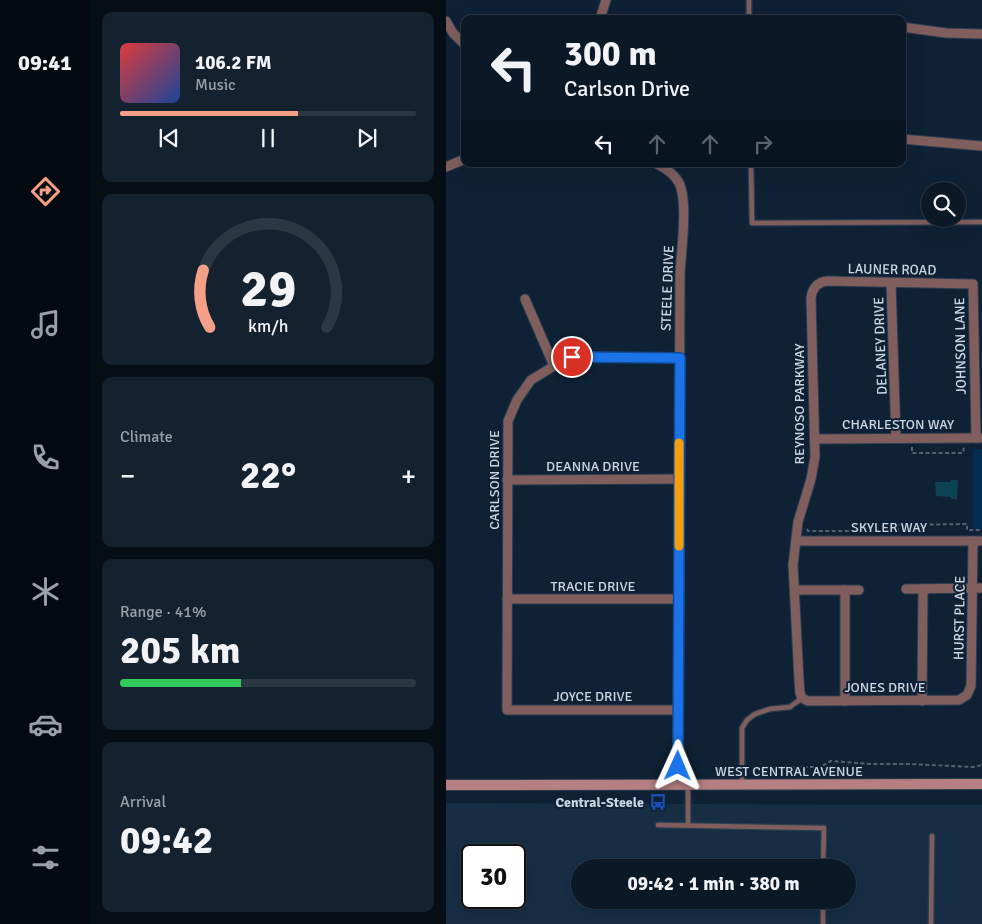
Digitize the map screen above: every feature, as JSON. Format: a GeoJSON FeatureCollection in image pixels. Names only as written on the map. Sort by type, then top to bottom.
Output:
{"type":"FeatureCollection","features":[{"type":"Feature","properties":{"kind":"main road","name":"WEST CENTRAL AVENUE"},"geometry":{"type":"LineString","coordinates":[[446,785],[982,784]]}},
{"type":"Feature","properties":{"kind":"street"},"geometry":{"type":"LineString","coordinates":[[601,15],[606,0]]}},
{"type":"Feature","properties":{"kind":"street"},"geometry":{"type":"LineString","coordinates":[[446,21],[452,33],[461,41]]}},
{"type":"Feature","properties":{"kind":"street"},"geometry":{"type":"LineString","coordinates":[[906,28],[946,33],[982,34]]}},
{"type":"Feature","properties":{"kind":"street"},"geometry":{"type":"LineString","coordinates":[[906,139],[982,146]]}},
{"type":"Feature","properties":{"kind":"street"},"geometry":{"type":"LineString","coordinates":[[446,167],[461,161]]}},
{"type":"Feature","properties":{"kind":"street","name":"STEELE DRIVE"},"geometry":{"type":"LineString","coordinates":[[662,167],[668,170],[678,182],[683,198],[684,217],[680,274],[678,599],[678,710],[683,784]]}},
{"type":"Feature","properties":{"kind":"street","name":"LAUNER ROAD"},"geometry":{"type":"LineString","coordinates":[[814,288],[821,282],[973,284]]}},
{"type":"Feature","properties":{"kind":"street","name":"DELANEY DRIVE"},"geometry":{"type":"LineString","coordinates":[[892,283],[896,438]]}},
{"type":"Feature","properties":{"kind":"street","name":"JOHNSON LANE"},"geometry":{"type":"LineString","coordinates":[[973,284],[979,438]]}},
{"type":"Feature","properties":{"kind":"street","name":"REYNOSO PARKWAY"},"geometry":{"type":"LineString","coordinates":[[802,698],[799,680],[793,565],[798,522],[815,457],[811,298],[814,288]]}},
{"type":"Feature","properties":{"kind":"street"},"geometry":{"type":"LineString","coordinates":[[525,300],[554,366]]}},
{"type":"Feature","properties":{"kind":"street","name":"CARLSON DRIVE"},"geometry":{"type":"LineString","coordinates":[[507,710],[508,421],[517,400],[531,380],[572,357],[680,358]]}},
{"type":"Feature","properties":{"kind":"street","name":"CHARLESTON WAY"},"geometry":{"type":"LineString","coordinates":[[815,439],[979,438]]}},
{"type":"Feature","properties":{"kind":"street","name":"DEANNA DRIVE"},"geometry":{"type":"LineString","coordinates":[[507,480],[679,479]]}},
{"type":"Feature","properties":{"kind":"street","name":"SKYLER WAY"},"geometry":{"type":"LineString","coordinates":[[796,541],[978,541]]}},
{"type":"Feature","properties":{"kind":"street","name":"HURST PLACE"},"geometry":{"type":"LineString","coordinates":[[968,696],[972,675],[978,541]]}},
{"type":"Feature","properties":{"kind":"street"},"geometry":{"type":"LineString","coordinates":[[906,589],[977,588]]}},
{"type":"Feature","properties":{"kind":"street"},"geometry":{"type":"LineString","coordinates":[[922,589],[922,700]]}},
{"type":"Feature","properties":{"kind":"street"},"geometry":{"type":"LineString","coordinates":[[795,590],[859,590]]}},
{"type":"Feature","properties":{"kind":"street"},"geometry":{"type":"LineString","coordinates":[[844,590],[845,701]]}},
{"type":"Feature","properties":{"kind":"street","name":"TRACIE DRIVE"},"geometry":{"type":"LineString","coordinates":[[507,599],[678,599]]}},
{"type":"Feature","properties":{"kind":"street"},"geometry":{"type":"LineString","coordinates":[[972,675],[982,675]]}},
{"type":"Feature","properties":{"kind":"street","name":"JONES DRIVE"},"geometry":{"type":"LineString","coordinates":[[802,698],[808,701],[959,700],[968,696]]}},
{"type":"Feature","properties":{"kind":"street","name":"JOYCE DRIVE"},"geometry":{"type":"LineString","coordinates":[[507,710],[678,710]]}},
{"type":"Feature","properties":{"kind":"lane"},"geometry":{"type":"LineString","coordinates":[[749,0],[749,15]]}},
{"type":"Feature","properties":{"kind":"lane"},"geometry":{"type":"LineString","coordinates":[[751,167],[752,223],[982,222]]}},
{"type":"Feature","properties":{"kind":"lane"},"geometry":{"type":"LineString","coordinates":[[742,784],[742,728],[747,720],[755,714],[770,709],[790,707],[802,698]]}},
{"type":"Feature","properties":{"kind":"lane"},"geometry":{"type":"LineString","coordinates":[[683,784],[688,825]]}},
{"type":"Feature","properties":{"kind":"lane"},"geometry":{"type":"LineString","coordinates":[[658,825],[824,828],[823,859]]}},
{"type":"Feature","properties":{"kind":"lane"},"geometry":{"type":"LineString","coordinates":[[930,924],[932,836]]}},
{"type":"Feature","properties":{"kind":"lane"},"geometry":{"type":"LineString","coordinates":[[823,909],[823,924]]}},
{"type":"Feature","properties":{"kind":"path"},"geometry":{"type":"LineString","coordinates":[[907,447],[912,447],[912,453],[963,453],[964,447]]}},
{"type":"Feature","properties":{"kind":"path"},"geometry":{"type":"LineString","coordinates":[[806,527],[808,531],[898,530],[898,525],[967,524],[967,530],[982,530]]}},
{"type":"Feature","properties":{"kind":"path"},"geometry":{"type":"LineString","coordinates":[[758,767],[820,767],[831,761],[974,767],[982,765]]}},
{"type":"Feature","properties":{"kind":"shaded area"},"geometry":{"type":"Polygon","coordinates":[[[973,449],[982,449],[982,529],[973,529],[973,449]]]}},
{"type":"Feature","properties":{"kind":"shaded area"},"geometry":{"type":"Polygon","coordinates":[[[951,480],[958,480],[957,499],[936,496],[935,482],[951,482],[951,480]]]}},
{"type":"Feature","properties":{"kind":"shaded area"},"geometry":{"type":"Polygon","coordinates":[[[446,803],[982,805],[982,924],[446,924],[446,803]]]}},
{"type":"Feature","properties":{"kind":"slow traffic"},"geometry":{"type":"LineString","coordinates":[[679,443],[679,546]]}},
{"type":"Feature","properties":{"kind":"place","name":"Central-Steele"},"geometry":{"type":"Point","coordinates":[658,802]}},
{"type":"Feature","properties":{"kind":"route"},"geometry":{"type":"LineString","coordinates":[[572,357],[680,358],[678,766]]}}]}
